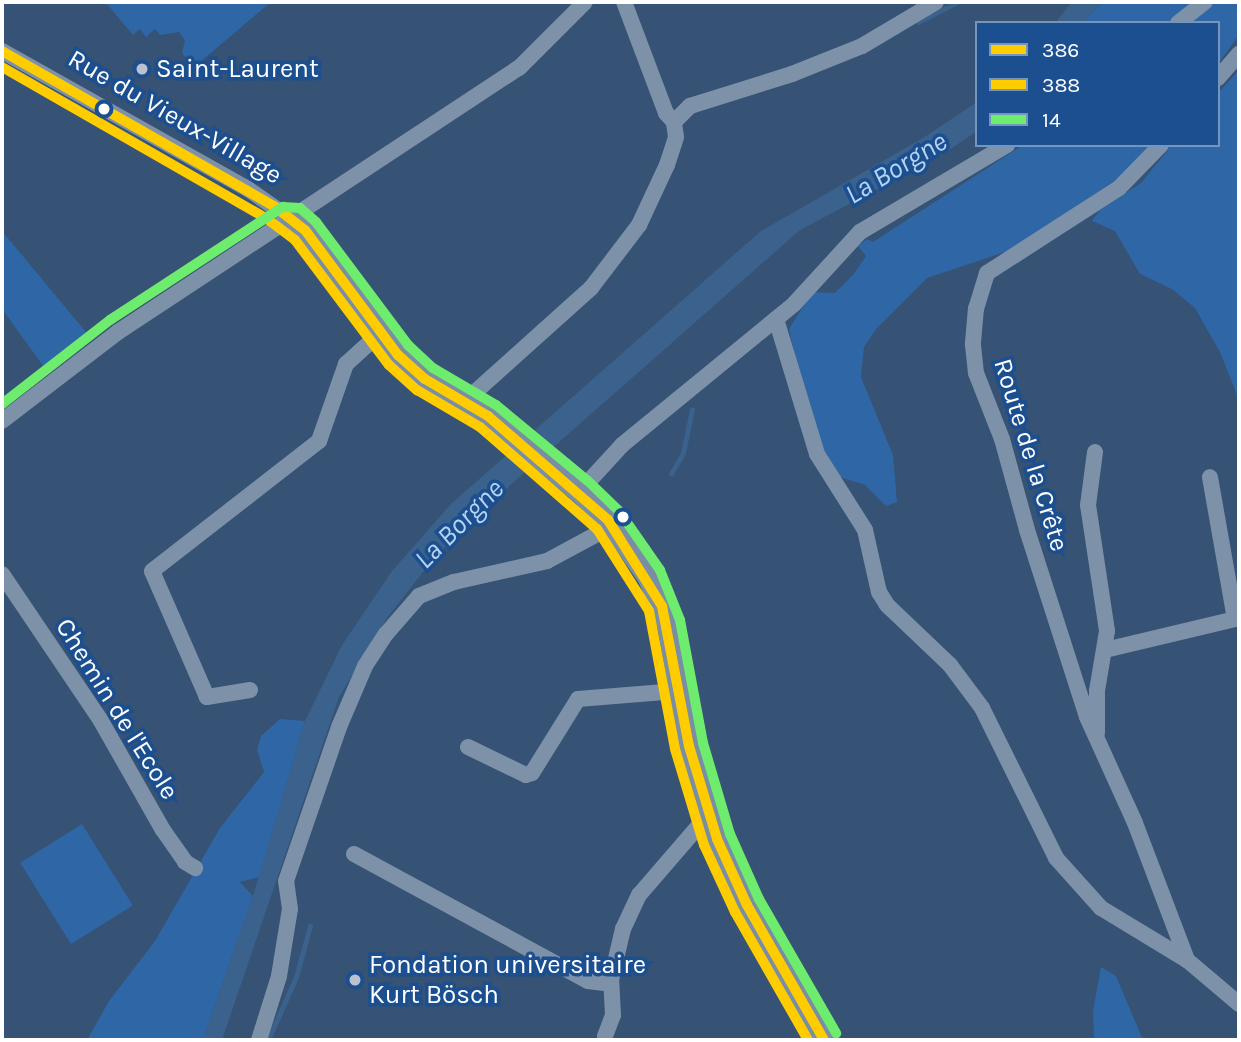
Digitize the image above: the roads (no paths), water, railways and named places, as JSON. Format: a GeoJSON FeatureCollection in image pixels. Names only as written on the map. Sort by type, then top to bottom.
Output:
{"type":"FeatureCollection","features":[{"type":"Feature","properties":{"kind":"street"},"geometry":{"type":"LineString","coordinates":[[2,421],[118,332],[519,68],[585,2]]}},
{"type":"Feature","properties":{"kind":"street"},"geometry":{"type":"LineString","coordinates":[[464,402],[608,268],[653,198],[676,137],[674,122],[666,113],[624,2]]}},
{"type":"Feature","properties":{"kind":"street"},"geometry":{"type":"LineString","coordinates":[[674,122],[690,106],[792,75],[862,46],[936,2]]}},
{"type":"Feature","properties":{"kind":"street"},"geometry":{"type":"LineString","coordinates":[[1181,21],[1205,2]]}},
{"type":"Feature","properties":{"kind":"street","name":"Rue du Vieux-Village"},"geometry":{"type":"LineString","coordinates":[[2,51],[248,189],[291,219],[305,230],[379,334],[425,379],[507,432],[579,492],[612,526],[662,606],[677,691],[708,816],[747,905],[824,1040]]}},
{"type":"Feature","properties":{"kind":"street"},"geometry":{"type":"LineString","coordinates":[[1220,76],[1239,54]]}},
{"type":"Feature","properties":{"kind":"street"},"geometry":{"type":"LineString","coordinates":[[579,492],[622,445],[776,319],[860,232],[1004,147]]}},
{"type":"Feature","properties":{"kind":"street","name":"Route de la Crête"},"geometry":{"type":"LineString","coordinates":[[1159,147],[1119,188],[994,267],[980,290],[974,328],[976,373],[1002,439],[1027,530],[1097,736],[1164,894],[1187,960]]}},
{"type":"Feature","properties":{"kind":"street"},"geometry":{"type":"LineString","coordinates":[[776,319],[817,454],[865,530],[879,592],[887,605],[950,665],[982,708],[1056,858],[1101,908],[1187,960],[1239,1004]]}},
{"type":"Feature","properties":{"kind":"street"},"geometry":{"type":"LineString","coordinates":[[250,690],[208,697],[152,571],[319,441],[346,364],[379,334]]}},
{"type":"Feature","properties":{"kind":"street","name":"Route de la Crête"},"geometry":{"type":"LineString","coordinates":[[1095,452],[1088,505],[1103,590],[1104,650],[1097,736]]}},
{"type":"Feature","properties":{"kind":"street"},"geometry":{"type":"LineString","coordinates":[[1104,650],[1235,619],[1210,477]]}},
{"type":"Feature","properties":{"kind":"street"},"geometry":{"type":"LineString","coordinates":[[259,1040],[279,976],[290,909],[286,881],[339,727],[365,666],[386,634],[419,596],[454,582],[547,561],[612,526]]}},
{"type":"Feature","properties":{"kind":"street","name":"Chemin de l'Ecole"},"geometry":{"type":"LineString","coordinates":[[2,574],[101,721],[163,830],[185,862],[195,868]]}},
{"type":"Feature","properties":{"kind":"street"},"geometry":{"type":"LineString","coordinates":[[467,747],[526,775],[532,773],[578,699],[677,691]]}},
{"type":"Feature","properties":{"kind":"street"},"geometry":{"type":"LineString","coordinates":[[605,1036],[613,1015],[611,984],[623,929],[639,895],[708,816]]}},
{"type":"Feature","properties":{"kind":"street"},"geometry":{"type":"LineString","coordinates":[[354,854],[588,981],[611,984]]}},
{"type":"Feature","properties":{"kind":"water"},"geometry":{"type":"Polygon","coordinates":[[[1072,2],[1101,2],[1085,21],[1057,21],[1072,2]]]}},
{"type":"Feature","properties":{"kind":"water","name":"La Borgne"},"geometry":{"type":"Polygon","coordinates":[[[975,103],[975,132],[942,155],[800,230],[516,480],[434,558],[387,618],[339,697],[222,1040],[203,1040],[253,896],[305,721],[342,645],[392,571],[452,503],[761,231],[923,138],[975,103]]]}},
{"type":"Feature","properties":{"kind":"waterway"},"geometry":{"type":"LineString","coordinates":[[918,22],[958,2]]}},
{"type":"Feature","properties":{"kind":"waterway"},"geometry":{"type":"LineString","coordinates":[[671,474],[683,453],[692,410]]}},
{"type":"Feature","properties":{"kind":"waterway"},"geometry":{"type":"LineString","coordinates":[[268,1040],[296,977],[310,926]]}},
{"type":"Feature","properties":{"kind":"place","name":"Saint-Laurent"},"geometry":{"type":"Point","coordinates":[142,69]}},
{"type":"Feature","properties":{"kind":"place","name":"Fondation universitaire Kurt Bösch"},"geometry":{"type":"Point","coordinates":[355,980]}}]}
